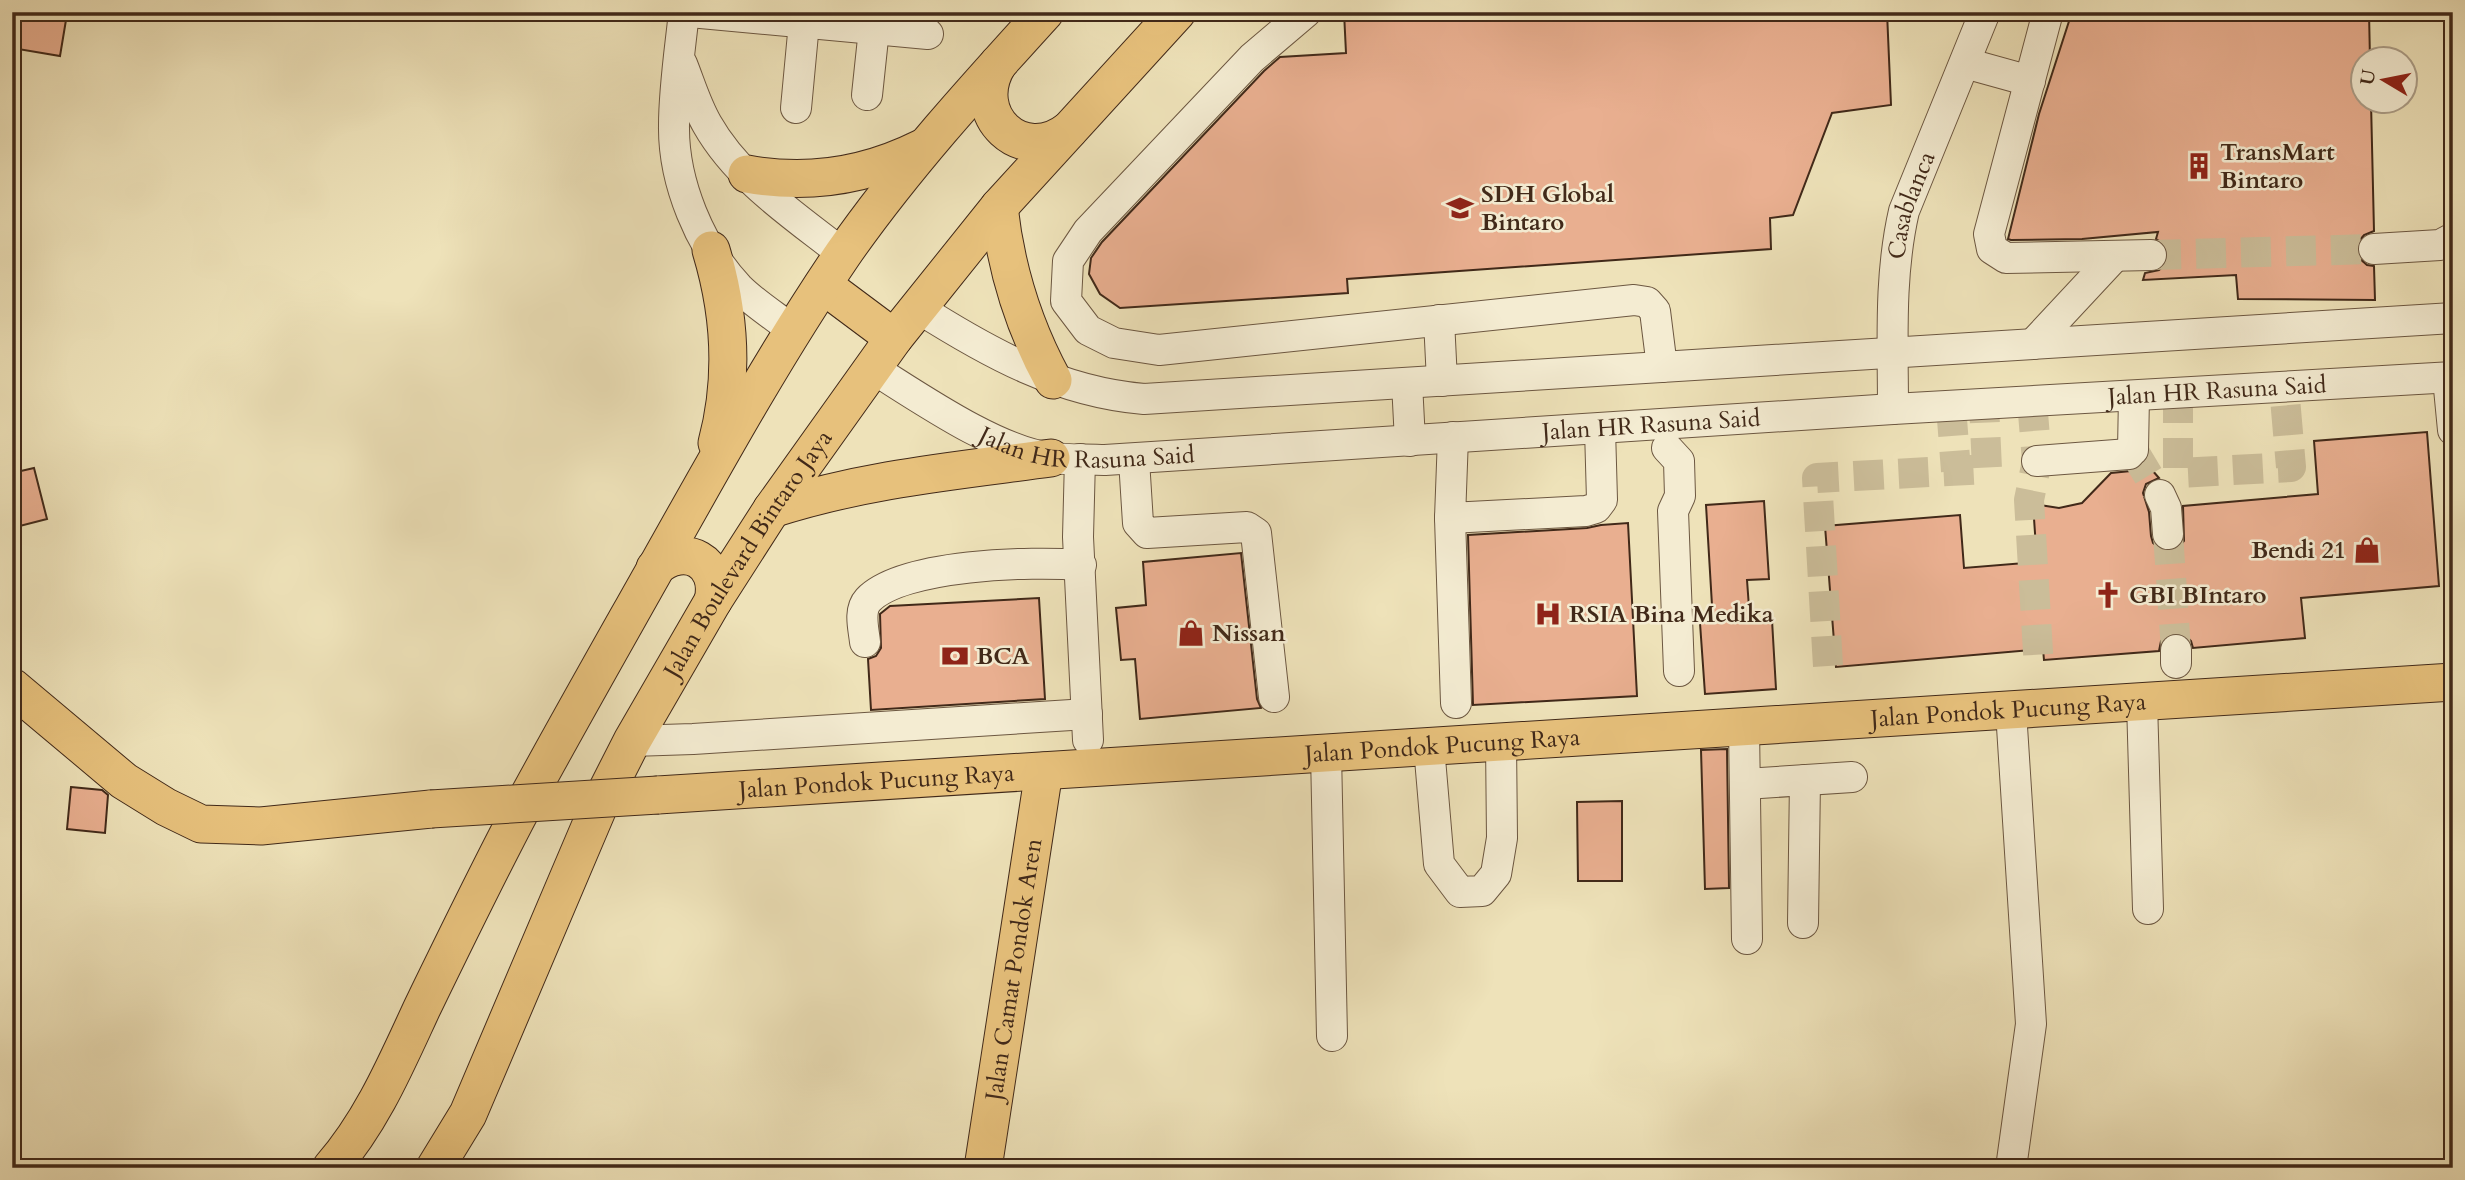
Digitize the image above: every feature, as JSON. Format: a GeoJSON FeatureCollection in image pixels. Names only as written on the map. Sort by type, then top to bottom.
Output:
{"type":"FeatureCollection","features":[{"type":"Feature","properties":{"kind":"main road"},"geometry":{"type":"LineString","coordinates":[[331,1168],[353,1143],[383,1090],[493,863],[610,646],[709,471],[794,331],[844,254],[926,146],[1045,12]]}},
{"type":"Feature","properties":{"kind":"main road","name":"Jalan Boulevard Bintaro Jaya"},"geometry":{"type":"LineString","coordinates":[[435,1168],[468,1114],[578,851],[632,741],[713,601],[772,509],[894,338],[999,207],[1177,12]]}},
{"type":"Feature","properties":{"kind":"main road"},"geometry":{"type":"LineString","coordinates":[[998,64],[989,84],[989,106],[1008,134],[1018,139],[1040,142],[1061,136],[1070,129]]}},
{"type":"Feature","properties":{"kind":"main road"},"geometry":{"type":"LineString","coordinates":[[747,174],[803,180],[841,176],[882,165],[926,146]]}},
{"type":"Feature","properties":{"kind":"main road"},"geometry":{"type":"LineString","coordinates":[[999,207],[1015,294],[1032,338],[1054,380]]}},
{"type":"Feature","properties":{"kind":"main road"},"geometry":{"type":"LineString","coordinates":[[709,471],[725,408],[728,353],[723,295],[711,250]]}},
{"type":"Feature","properties":{"kind":"main road"},"geometry":{"type":"LineString","coordinates":[[823,285],[894,338]]}},
{"type":"Feature","properties":{"kind":"main road"},"geometry":{"type":"LineString","coordinates":[[772,509],[841,488],[869,483],[1065,458]]}},
{"type":"Feature","properties":{"kind":"main road"},"geometry":{"type":"LineString","coordinates":[[655,568],[680,555],[698,559],[712,573],[715,591],[713,601]]}},
{"type":"Feature","properties":{"kind":"main road","name":"Jalan Pondok Pucung Raya"},"geometry":{"type":"LineString","coordinates":[[12,687],[124,781],[166,807],[201,824],[261,826],[431,809],[2453,682]]}},
{"type":"Feature","properties":{"kind":"main road","name":"Jalan Camat Pondok Aren"},"geometry":{"type":"LineString","coordinates":[[983,1168],[1044,771]]}},
{"type":"Feature","properties":{"kind":"street"},"geometry":{"type":"LineString","coordinates":[[684,12],[674,128],[677,153],[690,204],[711,250],[740,289],[794,331]]}},
{"type":"Feature","properties":{"kind":"street"},"geometry":{"type":"LineString","coordinates":[[690,12],[928,34]]}},
{"type":"Feature","properties":{"kind":"street"},"geometry":{"type":"LineString","coordinates":[[1306,12],[1252,58],[1088,231],[1068,261],[1066,301],[1088,330],[1114,343],[1159,350],[1634,300],[1647,302],[1655,311],[1662,367]]}},
{"type":"Feature","properties":{"kind":"street","name":"Casablanca"},"geometry":{"type":"LineString","coordinates":[[1893,409],[1894,271],[1904,211],[1986,12]]}},
{"type":"Feature","properties":{"kind":"street"},"geometry":{"type":"LineString","coordinates":[[2048,12],[1989,234],[1992,249],[2006,258],[2151,255]]}},
{"type":"Feature","properties":{"kind":"street"},"geometry":{"type":"LineString","coordinates":[[796,108],[804,23]]}},
{"type":"Feature","properties":{"kind":"street"},"geometry":{"type":"LineString","coordinates":[[867,95],[874,29]]}},
{"type":"Feature","properties":{"kind":"street"},"geometry":{"type":"LineString","coordinates":[[680,57],[707,123],[722,146],[747,174],[844,254]]}},
{"type":"Feature","properties":{"kind":"street"},"geometry":{"type":"LineString","coordinates":[[1965,63],[2029,80]]}},
{"type":"Feature","properties":{"kind":"street"},"geometry":{"type":"LineString","coordinates":[[2374,250],[2440,245],[2453,237]]}},
{"type":"Feature","properties":{"kind":"street"},"geometry":{"type":"LineString","coordinates":[[2033,344],[2115,256]]}},
{"type":"Feature","properties":{"kind":"street","name":"Jalan HR Rasuna Said"},"geometry":{"type":"LineString","coordinates":[[918,308],[970,339],[1054,380],[1095,392],[1144,399],[2453,318]]}},
{"type":"Feature","properties":{"kind":"street"},"geometry":{"type":"LineString","coordinates":[[1439,320],[1442,381]]}},
{"type":"Feature","properties":{"kind":"street","name":"Jalan HR Rasuna Said"},"geometry":{"type":"LineString","coordinates":[[872,368],[925,402],[1024,452],[1065,458],[1134,460],[1600,429],[1667,436],[1893,409],[2451,377]]}},
{"type":"Feature","properties":{"kind":"street"},"geometry":{"type":"LineString","coordinates":[[2451,377],[2453,430]]}},
{"type":"Feature","properties":{"kind":"street"},"geometry":{"type":"LineString","coordinates":[[1407,383],[1410,440]]}},
{"type":"Feature","properties":{"kind":"street"},"geometry":{"type":"LineString","coordinates":[[2037,461],[2131,452],[2134,396]]}},
{"type":"Feature","properties":{"kind":"street"},"geometry":{"type":"LineString","coordinates":[[1450,518],[1586,511],[1596,508],[1602,500],[1600,429]]}},
{"type":"Feature","properties":{"kind":"street"},"geometry":{"type":"LineString","coordinates":[[1667,436],[1661,463],[1663,498],[1672,512],[1679,671]]}},
{"type":"Feature","properties":{"kind":"street"},"geometry":{"type":"LineString","coordinates":[[1452,437],[1450,518],[1456,703]]}},
{"type":"Feature","properties":{"kind":"street"},"geometry":{"type":"LineString","coordinates":[[632,741],[1087,727],[1081,565],[1065,458]]}},
{"type":"Feature","properties":{"kind":"street"},"geometry":{"type":"LineString","coordinates":[[1134,460],[1138,523],[1147,533],[1247,527],[1256,533],[1274,697]]}},
{"type":"Feature","properties":{"kind":"street"},"geometry":{"type":"LineString","coordinates":[[2160,495],[2166,508],[2168,534]]}},
{"type":"Feature","properties":{"kind":"street"},"geometry":{"type":"LineString","coordinates":[[865,642],[863,609],[868,600],[902,580],[948,570],[1052,563],[1081,565]]}},
{"type":"Feature","properties":{"kind":"street"},"geometry":{"type":"LineString","coordinates":[[2142,702],[2148,909]]}},
{"type":"Feature","properties":{"kind":"street"},"geometry":{"type":"LineString","coordinates":[[2011,711],[2031,1024],[2011,1168]]}},
{"type":"Feature","properties":{"kind":"street"},"geometry":{"type":"LineString","coordinates":[[1744,727],[1747,939]]}},
{"type":"Feature","properties":{"kind":"street"},"geometry":{"type":"LineString","coordinates":[[1429,747],[1439,864],[1460,892],[1482,891],[1496,874],[1502,838],[1501,742]]}},
{"type":"Feature","properties":{"kind":"street"},"geometry":{"type":"LineString","coordinates":[[1326,753],[1332,1036]]}},
{"type":"Feature","properties":{"kind":"street"},"geometry":{"type":"LineString","coordinates":[[1745,784],[1852,777]]}},
{"type":"Feature","properties":{"kind":"street"},"geometry":{"type":"LineString","coordinates":[[1803,923],[1805,780]]}},
{"type":"Feature","properties":{"kind":"building"},"geometry":{"type":"Polygon","coordinates":[[[12,12],[66,20],[60,56],[12,48],[12,12]]]}},
{"type":"Feature","properties":{"kind":"building"},"geometry":{"type":"Polygon","coordinates":[[[1344,12],[1887,12],[1891,105],[1832,113],[1793,215],[1770,218],[1771,249],[1347,279],[1348,293],[1120,308],[1100,294],[1089,274],[1091,258],[1102,242],[1280,57],[1346,53],[1344,12]]]}},
{"type":"Feature","properties":{"kind":"building","name":"TransMart Bintaro"},"geometry":{"type":"Polygon","coordinates":[[[2072,12],[2369,12],[2370,46],[2350,46],[2350,116],[2371,116],[2374,231],[2364,235],[2357,249],[2360,259],[2367,265],[2374,266],[2375,300],[2238,299],[2236,275],[2143,280],[2145,273],[2159,270],[2167,263],[2166,245],[2156,239],[2158,232],[2082,239],[2008,239],[2039,114],[2072,12]]]}},
{"type":"Feature","properties":{"kind":"building"},"geometry":{"type":"Polygon","coordinates":[[[2427,432],[2439,586],[2301,598],[2305,638],[2193,648],[2185,635],[2175,633],[2161,641],[2159,651],[2044,660],[2043,649],[1836,667],[1825,526],[1960,515],[1964,568],[2037,562],[2033,504],[2059,508],[2082,503],[2111,473],[2138,469],[2145,462],[2159,478],[2146,484],[2143,493],[2149,512],[2151,536],[2153,543],[2160,549],[2170,551],[2178,548],[2184,541],[2183,506],[2318,494],[2314,441],[2427,432]]]}},
{"type":"Feature","properties":{"kind":"building"},"geometry":{"type":"Polygon","coordinates":[[[34,468],[47,519],[12,528],[12,473],[34,468]]]}},
{"type":"Feature","properties":{"kind":"building"},"geometry":{"type":"Polygon","coordinates":[[[1764,501],[1769,579],[1747,580],[1750,621],[1772,620],[1776,689],[1705,694],[1700,623],[1713,622],[1706,505],[1764,501]]]}},
{"type":"Feature","properties":{"kind":"building","name":"RSIA Bina Medika"},"geometry":{"type":"Polygon","coordinates":[[[1628,523],[1637,696],[1473,705],[1468,535],[1628,523]]]}},
{"type":"Feature","properties":{"kind":"building","name":"Nissan"},"geometry":{"type":"Polygon","coordinates":[[[1241,553],[1257,699],[1261,708],[1140,719],[1135,659],[1121,660],[1116,608],[1146,605],[1143,562],[1241,553]]]}},
{"type":"Feature","properties":{"kind":"building","name":"BCA"},"geometry":{"type":"Polygon","coordinates":[[[1039,598],[1045,699],[871,710],[868,659],[876,656],[881,648],[880,614],[890,606],[1039,598]]]}},
{"type":"Feature","properties":{"kind":"building"},"geometry":{"type":"Polygon","coordinates":[[[1727,749],[1729,888],[1705,889],[1701,750],[1727,749]]]}},
{"type":"Feature","properties":{"kind":"building"},"geometry":{"type":"Polygon","coordinates":[[[71,787],[102,790],[108,795],[105,833],[67,829],[71,787]]]}},
{"type":"Feature","properties":{"kind":"building"},"geometry":{"type":"Polygon","coordinates":[[[1622,801],[1622,881],[1578,881],[1577,802],[1622,801]]]}},
{"type":"Feature","properties":{"kind":"tunnel"},"geometry":{"type":"LineString","coordinates":[[2151,255],[2374,249]]}},
{"type":"Feature","properties":{"kind":"tunnel"},"geometry":{"type":"LineString","coordinates":[[2178,393],[2178,473],[2291,467],[2284,387]]}},
{"type":"Feature","properties":{"kind":"tunnel"},"geometry":{"type":"LineString","coordinates":[[2032,401],[2037,461],[2029,500],[2039,669]]}},
{"type":"Feature","properties":{"kind":"tunnel"},"geometry":{"type":"LineString","coordinates":[[1828,666],[1817,478],[1987,469],[1984,404]]}},
{"type":"Feature","properties":{"kind":"tunnel"},"geometry":{"type":"LineString","coordinates":[[1951,406],[1956,471]]}},
{"type":"Feature","properties":{"kind":"tunnel"},"geometry":{"type":"LineString","coordinates":[[2133,450],[2160,495]]}},
{"type":"Feature","properties":{"kind":"tunnel"},"geometry":{"type":"LineString","coordinates":[[2168,534],[2176,650]]}},
{"type":"Feature","properties":{"kind":"place","name":"TransMart Bintaro"},"geometry":{"type":"Point","coordinates":[2199,166]}},
{"type":"Feature","properties":{"kind":"place","name":"SDH Global Bintaro"},"geometry":{"type":"Point","coordinates":[1460,208]}},
{"type":"Feature","properties":{"kind":"place","name":"Bendi 21"},"geometry":{"type":"Point","coordinates":[2367,550]}},
{"type":"Feature","properties":{"kind":"place","name":"GBI BIntaro"},"geometry":{"type":"Point","coordinates":[2108,595]}},
{"type":"Feature","properties":{"kind":"place","name":"RSIA Bina Medika"},"geometry":{"type":"Point","coordinates":[1548,614]}},
{"type":"Feature","properties":{"kind":"place","name":"Nissan"},"geometry":{"type":"Point","coordinates":[1191,633]}},
{"type":"Feature","properties":{"kind":"place","name":"BCA"},"geometry":{"type":"Point","coordinates":[955,656]}}]}
